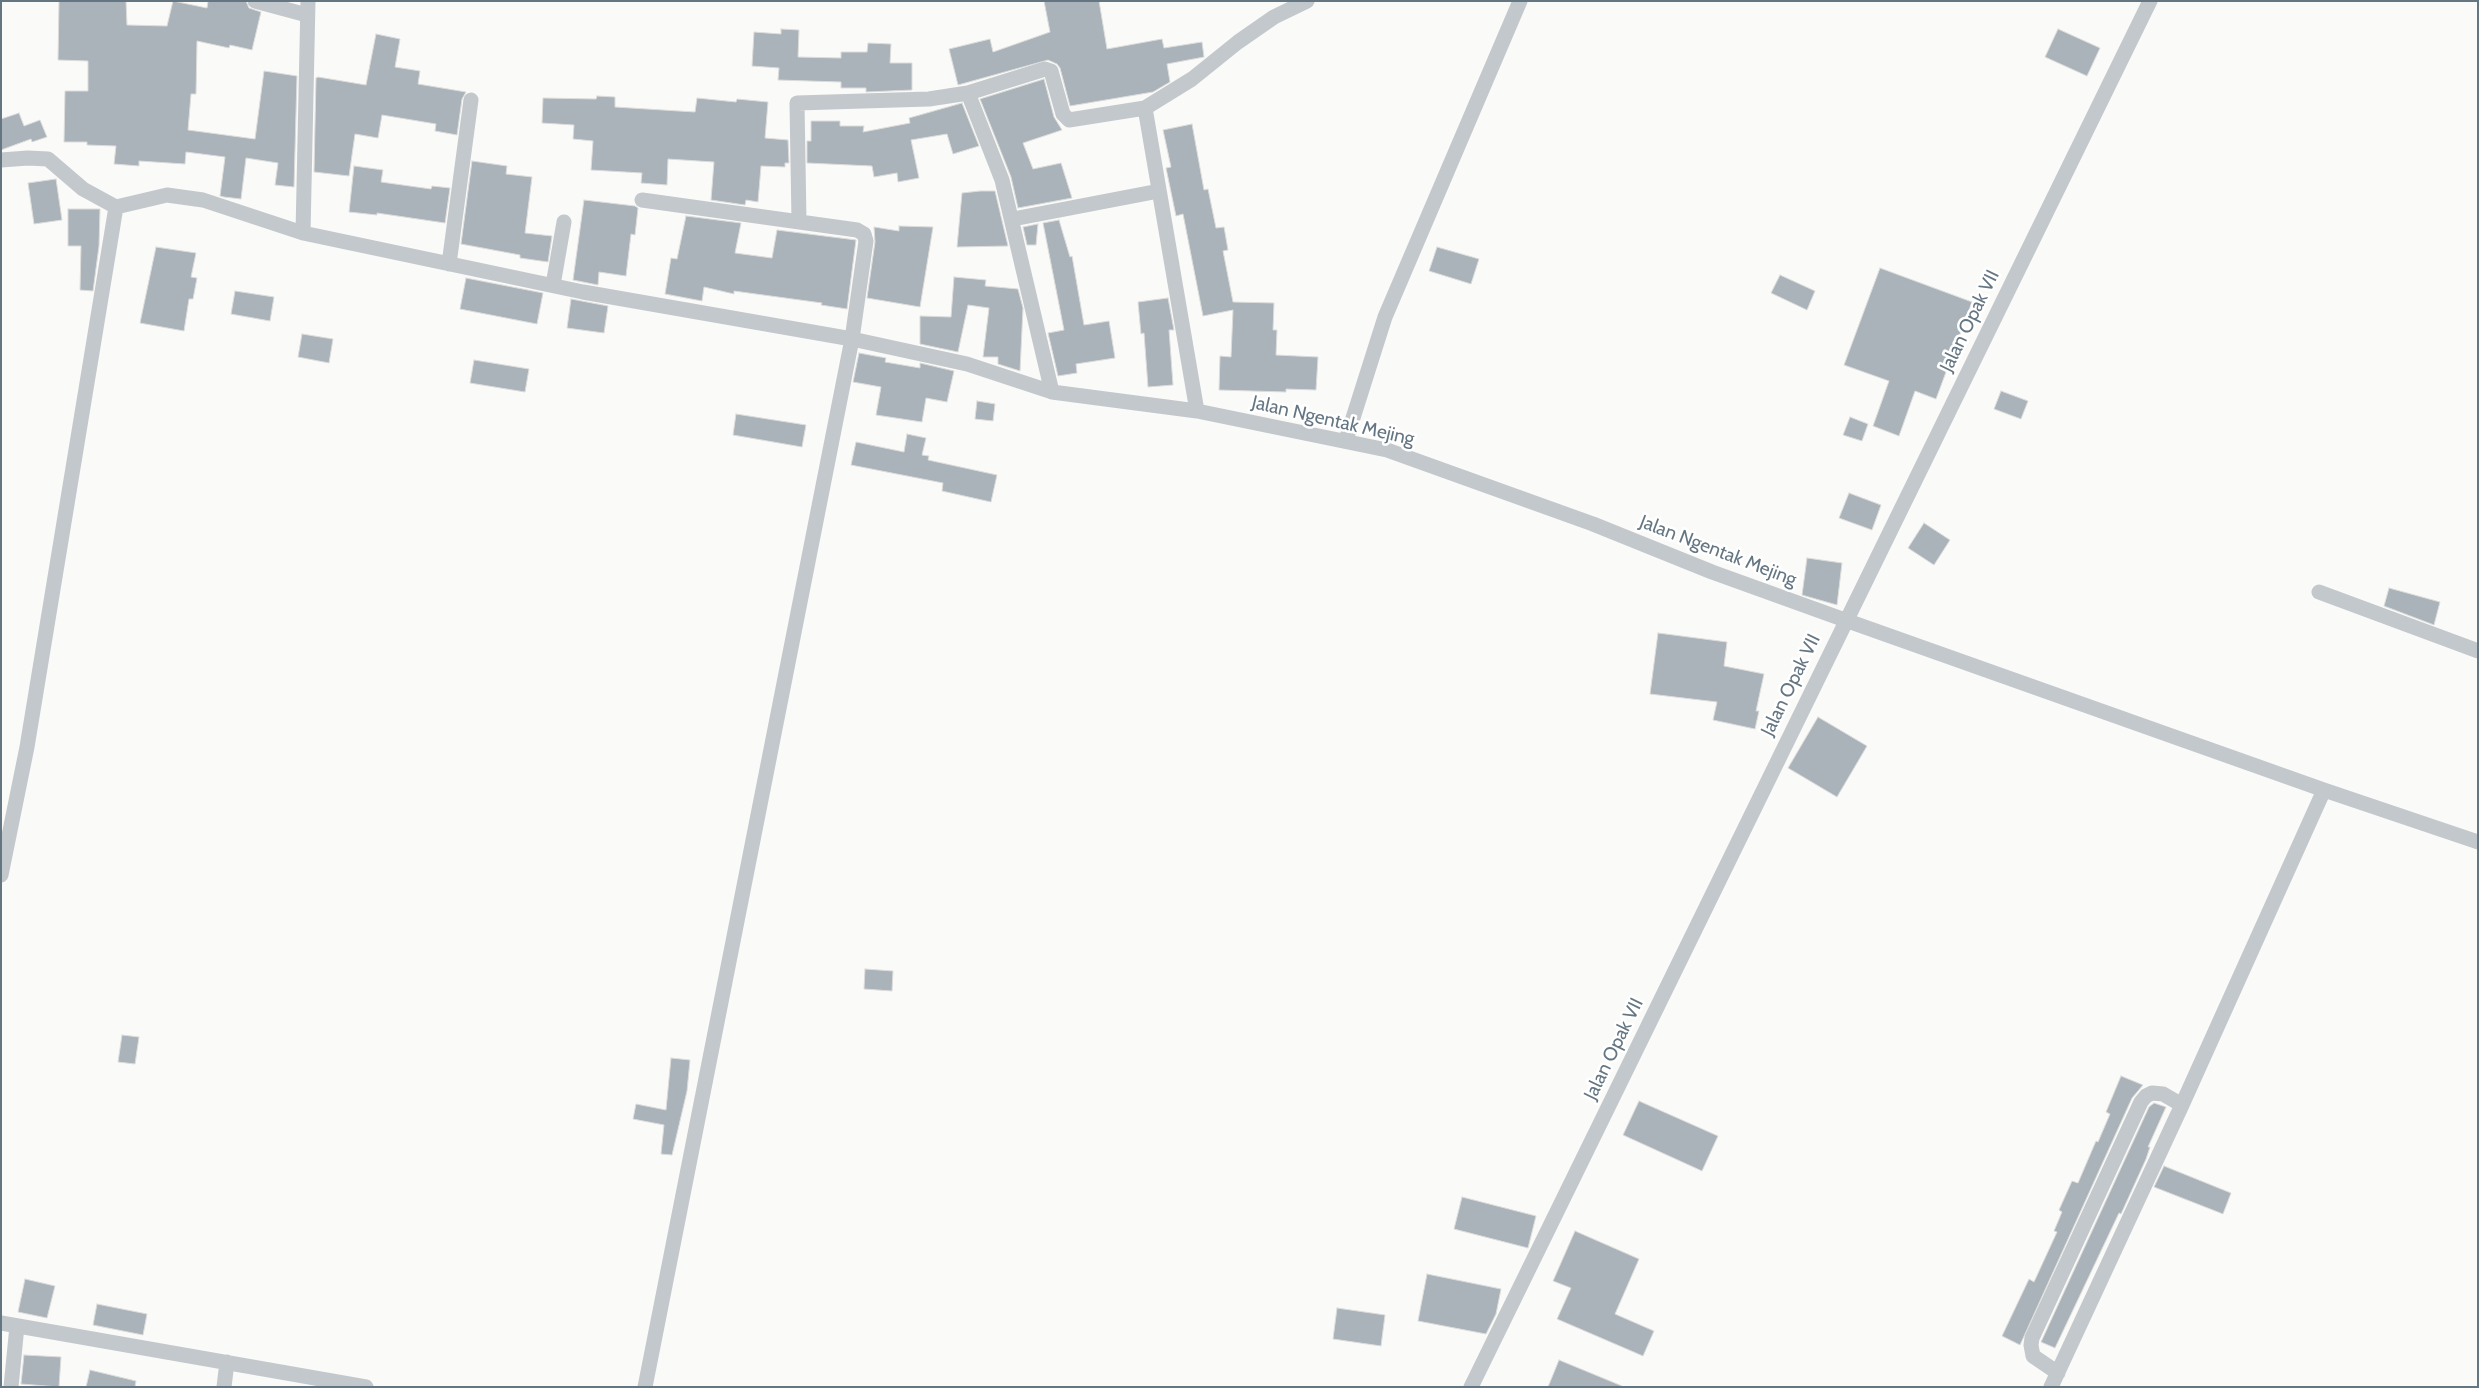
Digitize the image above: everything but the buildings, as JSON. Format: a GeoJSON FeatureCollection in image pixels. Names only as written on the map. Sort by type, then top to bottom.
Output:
{"type":"FeatureCollection","features":[{"type":"Feature","properties":{"kind":"street"},"geometry":{"type":"LineString","coordinates":[[255,1],[308,8],[303,233]]}},
{"type":"Feature","properties":{"kind":"street"},"geometry":{"type":"LineString","coordinates":[[1274,17],[1279,1]]}},
{"type":"Feature","properties":{"kind":"street"},"geometry":{"type":"LineString","coordinates":[[799,221],[797,103],[929,99],[968,93],[1045,69],[1051,71],[1063,114],[1069,120],[1145,108],[1192,79],[1238,42],[1274,17],[1307,1]]}},
{"type":"Feature","properties":{"kind":"street"},"geometry":{"type":"LineString","coordinates":[[1346,440],[1385,317],[1520,1]]}},
{"type":"Feature","properties":{"kind":"street","name":"Jalan Opak VII"},"geometry":{"type":"LineString","coordinates":[[1471,1387],[1845,620],[2150,1]]}},
{"type":"Feature","properties":{"kind":"street"},"geometry":{"type":"LineString","coordinates":[[968,93],[1002,180],[1013,220],[1052,392]]}},
{"type":"Feature","properties":{"kind":"street"},"geometry":{"type":"LineString","coordinates":[[449,264],[471,100]]}},
{"type":"Feature","properties":{"kind":"street"},"geometry":{"type":"LineString","coordinates":[[1145,108],[1197,411]]}},
{"type":"Feature","properties":{"kind":"street"},"geometry":{"type":"LineString","coordinates":[[1,160],[48,159],[82,189],[116,207],[27,747],[1,875]]}},
{"type":"Feature","properties":{"kind":"street"},"geometry":{"type":"LineString","coordinates":[[1013,220],[1159,191]]}},
{"type":"Feature","properties":{"kind":"street","name":"Jalan Ngentak Mejing"},"geometry":{"type":"LineString","coordinates":[[116,207],[166,195],[203,200],[303,233],[553,285],[852,339],[967,364],[1052,392],[1197,411],[1346,440],[1387,450],[1593,524],[1712,572],[1845,620],[2324,790],[2478,842]]}},
{"type":"Feature","properties":{"kind":"street"},"geometry":{"type":"LineString","coordinates":[[642,200],[857,230],[866,237],[852,339],[645,1387]]}},
{"type":"Feature","properties":{"kind":"street"},"geometry":{"type":"LineString","coordinates":[[553,285],[564,222]]}},
{"type":"Feature","properties":{"kind":"street"},"geometry":{"type":"LineString","coordinates":[[2319,592],[2478,651]]}},
{"type":"Feature","properties":{"kind":"street"},"geometry":{"type":"LineString","coordinates":[[2051,1387],[2182,1105],[2324,790]]}},
{"type":"Feature","properties":{"kind":"street"},"geometry":{"type":"LineString","coordinates":[[2058,1373],[2034,1356],[2030,1345],[2137,1112],[2146,1096],[2152,1093],[2163,1094],[2182,1105]]}},
{"type":"Feature","properties":{"kind":"street"},"geometry":{"type":"LineString","coordinates":[[1,1323],[366,1387]]}},
{"type":"Feature","properties":{"kind":"street"},"geometry":{"type":"LineString","coordinates":[[11,1387],[18,1326]]}},
{"type":"Feature","properties":{"kind":"street"},"geometry":{"type":"LineString","coordinates":[[224,1387],[227,1362]]}}]}
